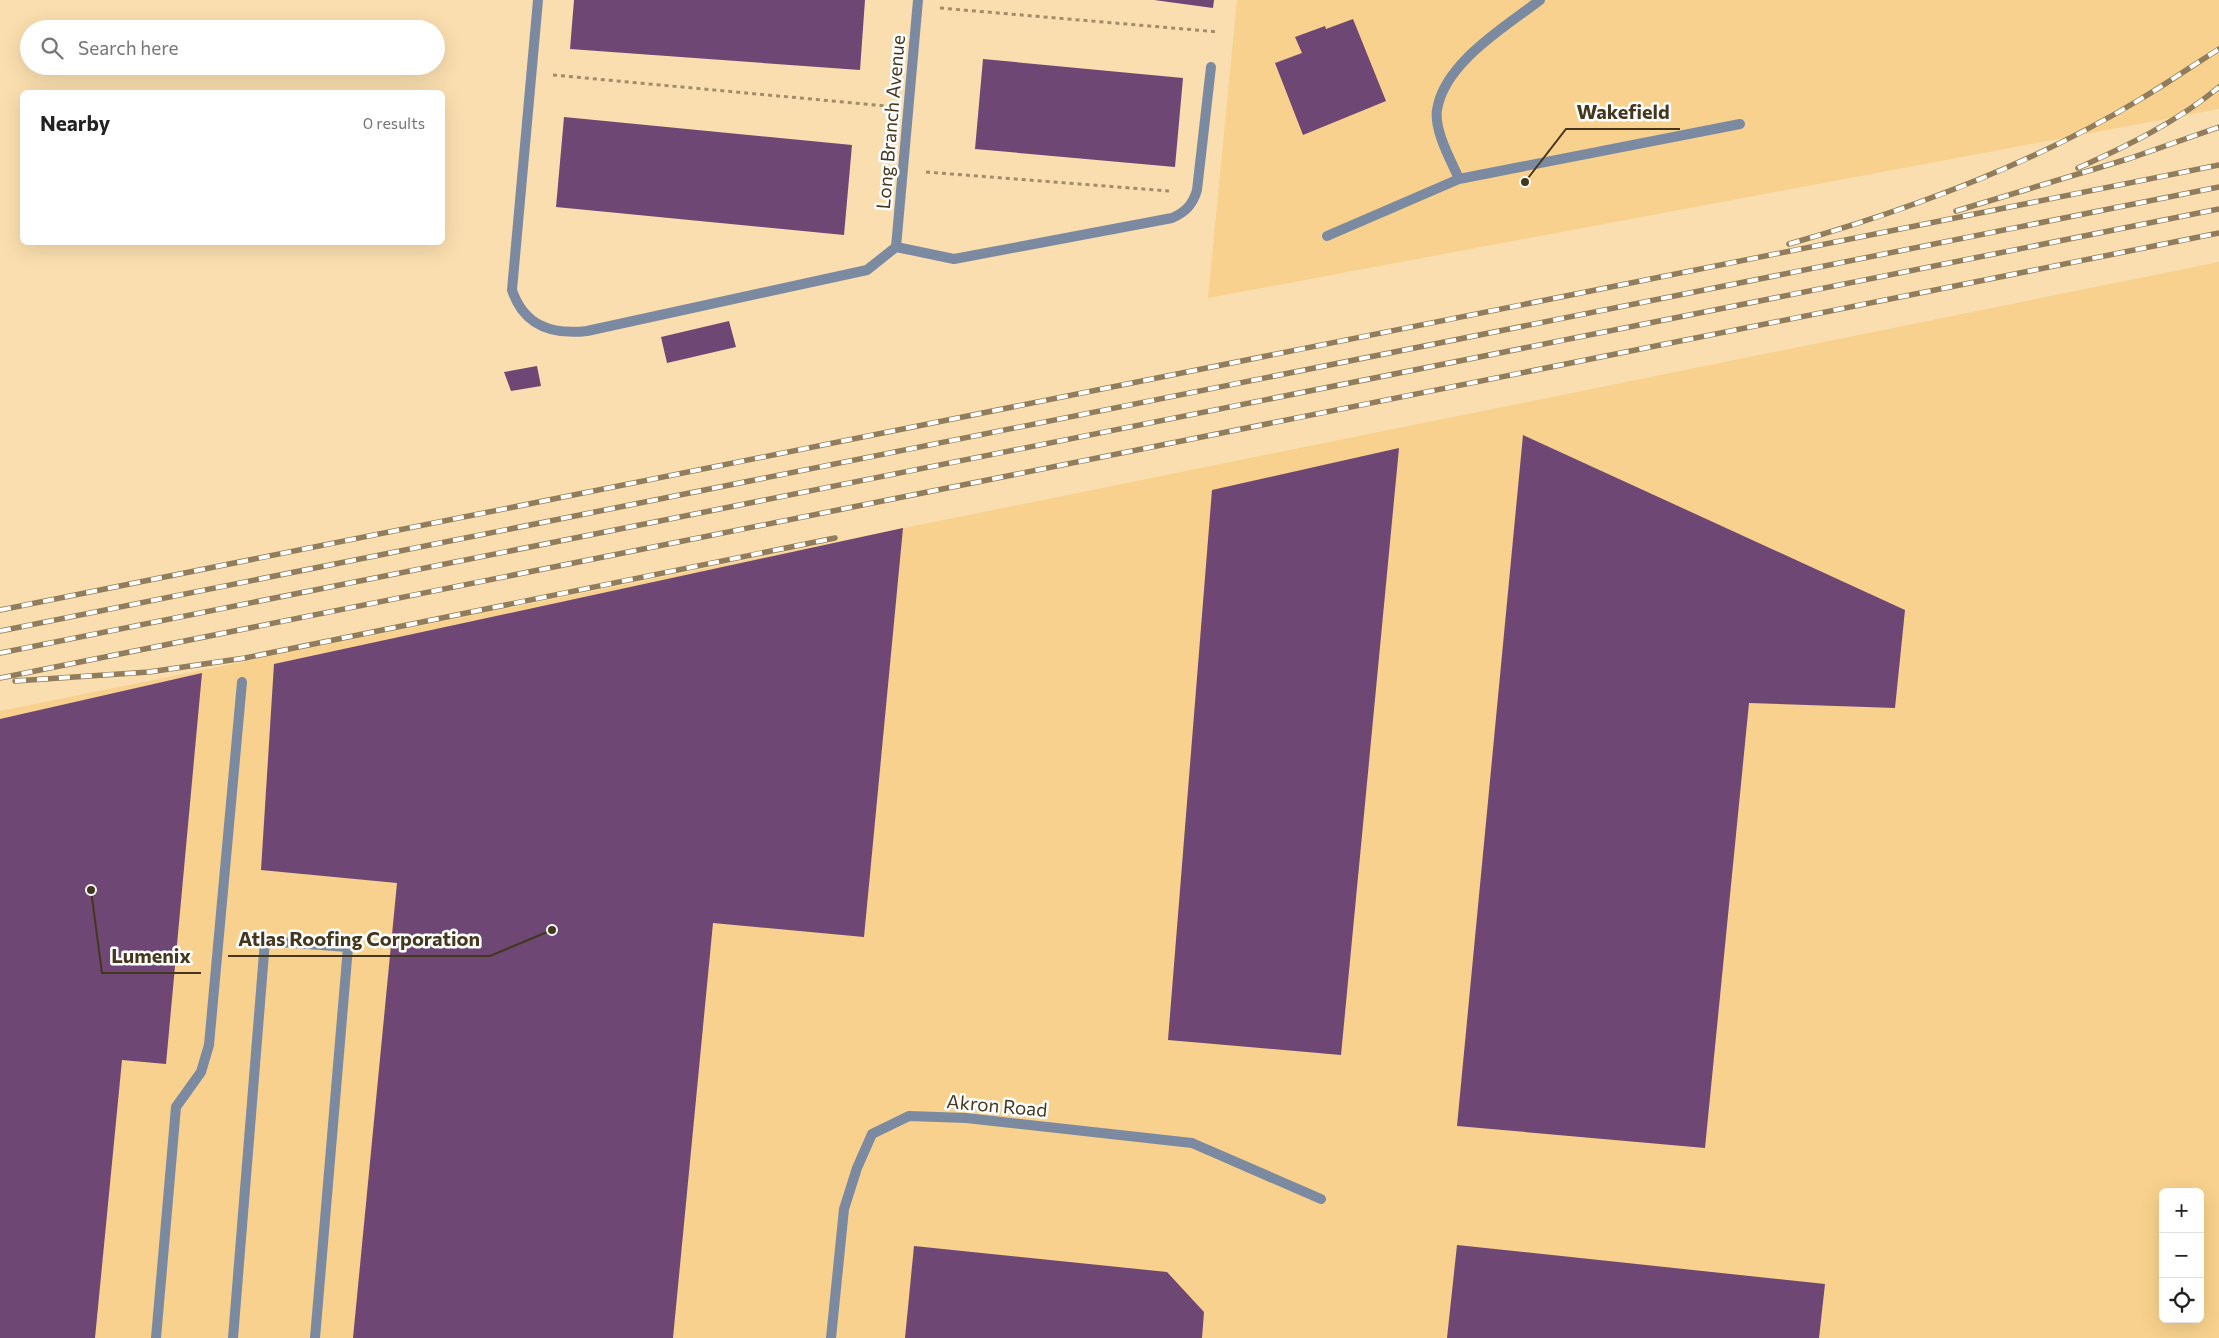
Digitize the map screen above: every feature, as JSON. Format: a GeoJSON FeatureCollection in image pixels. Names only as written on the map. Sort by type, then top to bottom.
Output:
{"type":"FeatureCollection","features":[{"type":"Feature","properties":{"kind":"street"},"geometry":{"type":"LineString","coordinates":[[538,0],[512,290],[516,303],[525,316],[543,327],[570,333],[587,331],[867,270],[896,247],[954,259],[1172,218],[1186,210],[1196,193],[1210,66]]}},
{"type":"Feature","properties":{"kind":"street"},"geometry":{"type":"LineString","coordinates":[[1459,178],[1441,137],[1437,111],[1444,89],[1464,61],[1540,0]]}},
{"type":"Feature","properties":{"kind":"street","name":"Long Branch Avenue"},"geometry":{"type":"LineString","coordinates":[[896,247],[917,3]]}},
{"type":"Feature","properties":{"kind":"street"},"geometry":{"type":"LineString","coordinates":[[1327,236],[1459,178],[1740,124]]}},
{"type":"Feature","properties":{"kind":"street"},"geometry":{"type":"LineString","coordinates":[[156,1338],[176,1107],[201,1072],[209,1046],[242,682]]}},
{"type":"Feature","properties":{"kind":"street"},"geometry":{"type":"LineString","coordinates":[[233,1338],[266,941],[348,948],[315,1338]]}},
{"type":"Feature","properties":{"kind":"street","name":"Akron Road"},"geometry":{"type":"LineString","coordinates":[[831,1338],[844,1209],[857,1168],[872,1134],[909,1116],[966,1118],[1192,1143],[1322,1199]]}},
{"type":"Feature","properties":{"kind":"path"},"geometry":{"type":"LineString","coordinates":[[917,3],[1219,32]]}},
{"type":"Feature","properties":{"kind":"path"},"geometry":{"type":"LineString","coordinates":[[555,75],[864,104]]}},
{"type":"Feature","properties":{"kind":"path"},"geometry":{"type":"LineString","coordinates":[[903,170],[1196,193]]}},
{"type":"Feature","properties":{"kind":"shaded area"},"geometry":{"type":"Polygon","coordinates":[[[1237,0],[2219,0],[2219,109],[1208,298],[1237,0]]]}},
{"type":"Feature","properties":{"kind":"shaded area"},"geometry":{"type":"Polygon","coordinates":[[[2219,262],[2219,1338],[0,1338],[0,711],[2219,262]]]}},
{"type":"Feature","properties":{"kind":"building"},"geometry":{"type":"Polygon","coordinates":[[[574,0],[865,0],[860,70],[570,49],[574,0]]]}},
{"type":"Feature","properties":{"kind":"building"},"geometry":{"type":"Polygon","coordinates":[[[1154,0],[1214,0],[1213,8],[1154,0]]]}},
{"type":"Feature","properties":{"kind":"building"},"geometry":{"type":"Polygon","coordinates":[[[1353,19],[1386,101],[1303,135],[1275,63],[1302,53],[1295,37],[1325,26],[1326,29],[1353,19]]]}},
{"type":"Feature","properties":{"kind":"building"},"geometry":{"type":"Polygon","coordinates":[[[983,59],[1183,78],[1175,167],[975,149],[983,59]]]}},
{"type":"Feature","properties":{"kind":"building"},"geometry":{"type":"Polygon","coordinates":[[[564,117],[852,145],[844,235],[556,207],[564,117]]]}},
{"type":"Feature","properties":{"kind":"building"},"geometry":{"type":"Polygon","coordinates":[[[729,321],[736,347],[667,363],[661,337],[729,321]]]}},
{"type":"Feature","properties":{"kind":"building"},"geometry":{"type":"Polygon","coordinates":[[[537,366],[541,386],[511,391],[504,372],[537,366]]]}},
{"type":"Feature","properties":{"kind":"building"},"geometry":{"type":"Polygon","coordinates":[[[1523,435],[1905,610],[1895,708],[1749,703],[1705,1148],[1457,1126],[1523,435]]]}},
{"type":"Feature","properties":{"kind":"building"},"geometry":{"type":"Polygon","coordinates":[[[1399,448],[1341,1055],[1168,1040],[1212,490],[1399,448]]]}},
{"type":"Feature","properties":{"kind":"building"},"geometry":{"type":"Polygon","coordinates":[[[903,528],[864,937],[713,923],[673,1338],[353,1338],[397,883],[261,870],[274,664],[903,528]]]}},
{"type":"Feature","properties":{"kind":"building"},"geometry":{"type":"Polygon","coordinates":[[[202,673],[166,1064],[122,1060],[95,1338],[0,1338],[0,719],[202,673]]]}},
{"type":"Feature","properties":{"kind":"building"},"geometry":{"type":"Polygon","coordinates":[[[1457,1245],[1825,1284],[1819,1338],[1447,1338],[1457,1245]]]}},
{"type":"Feature","properties":{"kind":"building"},"geometry":{"type":"Polygon","coordinates":[[[914,1246],[1167,1272],[1204,1312],[1202,1338],[905,1338],[914,1246]]]}},
{"type":"Feature","properties":{"kind":"railway"},"geometry":{"type":"LineString","coordinates":[[1789,244],[1924,201],[2012,165],[2098,123],[2149,94],[2219,49]]}},
{"type":"Feature","properties":{"kind":"railway"},"geometry":{"type":"LineString","coordinates":[[2078,168],[2133,142],[2169,122],[2219,87]]}},
{"type":"Feature","properties":{"kind":"railway"},"geometry":{"type":"LineString","coordinates":[[1956,211],[2131,158],[2219,127]]}},
{"type":"Feature","properties":{"kind":"railway"},"geometry":{"type":"LineString","coordinates":[[0,610],[2219,165]]}},
{"type":"Feature","properties":{"kind":"railway"},"geometry":{"type":"LineString","coordinates":[[0,631],[2219,187]]}},
{"type":"Feature","properties":{"kind":"railway"},"geometry":{"type":"LineString","coordinates":[[0,653],[2219,209]]}},
{"type":"Feature","properties":{"kind":"railway"},"geometry":{"type":"LineString","coordinates":[[0,678],[2219,233]]}},
{"type":"Feature","properties":{"kind":"railway"},"geometry":{"type":"LineString","coordinates":[[15,681],[149,672],[245,658],[835,538]]}},
{"type":"Feature","properties":{"kind":"place","name":"Wakefield"},"geometry":{"type":"Point","coordinates":[1525,182]}},
{"type":"Feature","properties":{"kind":"place","name":"Lumenix"},"geometry":{"type":"Point","coordinates":[91,890]}},
{"type":"Feature","properties":{"kind":"place","name":"Atlas Roofing Corporation"},"geometry":{"type":"Point","coordinates":[552,930]}}]}
